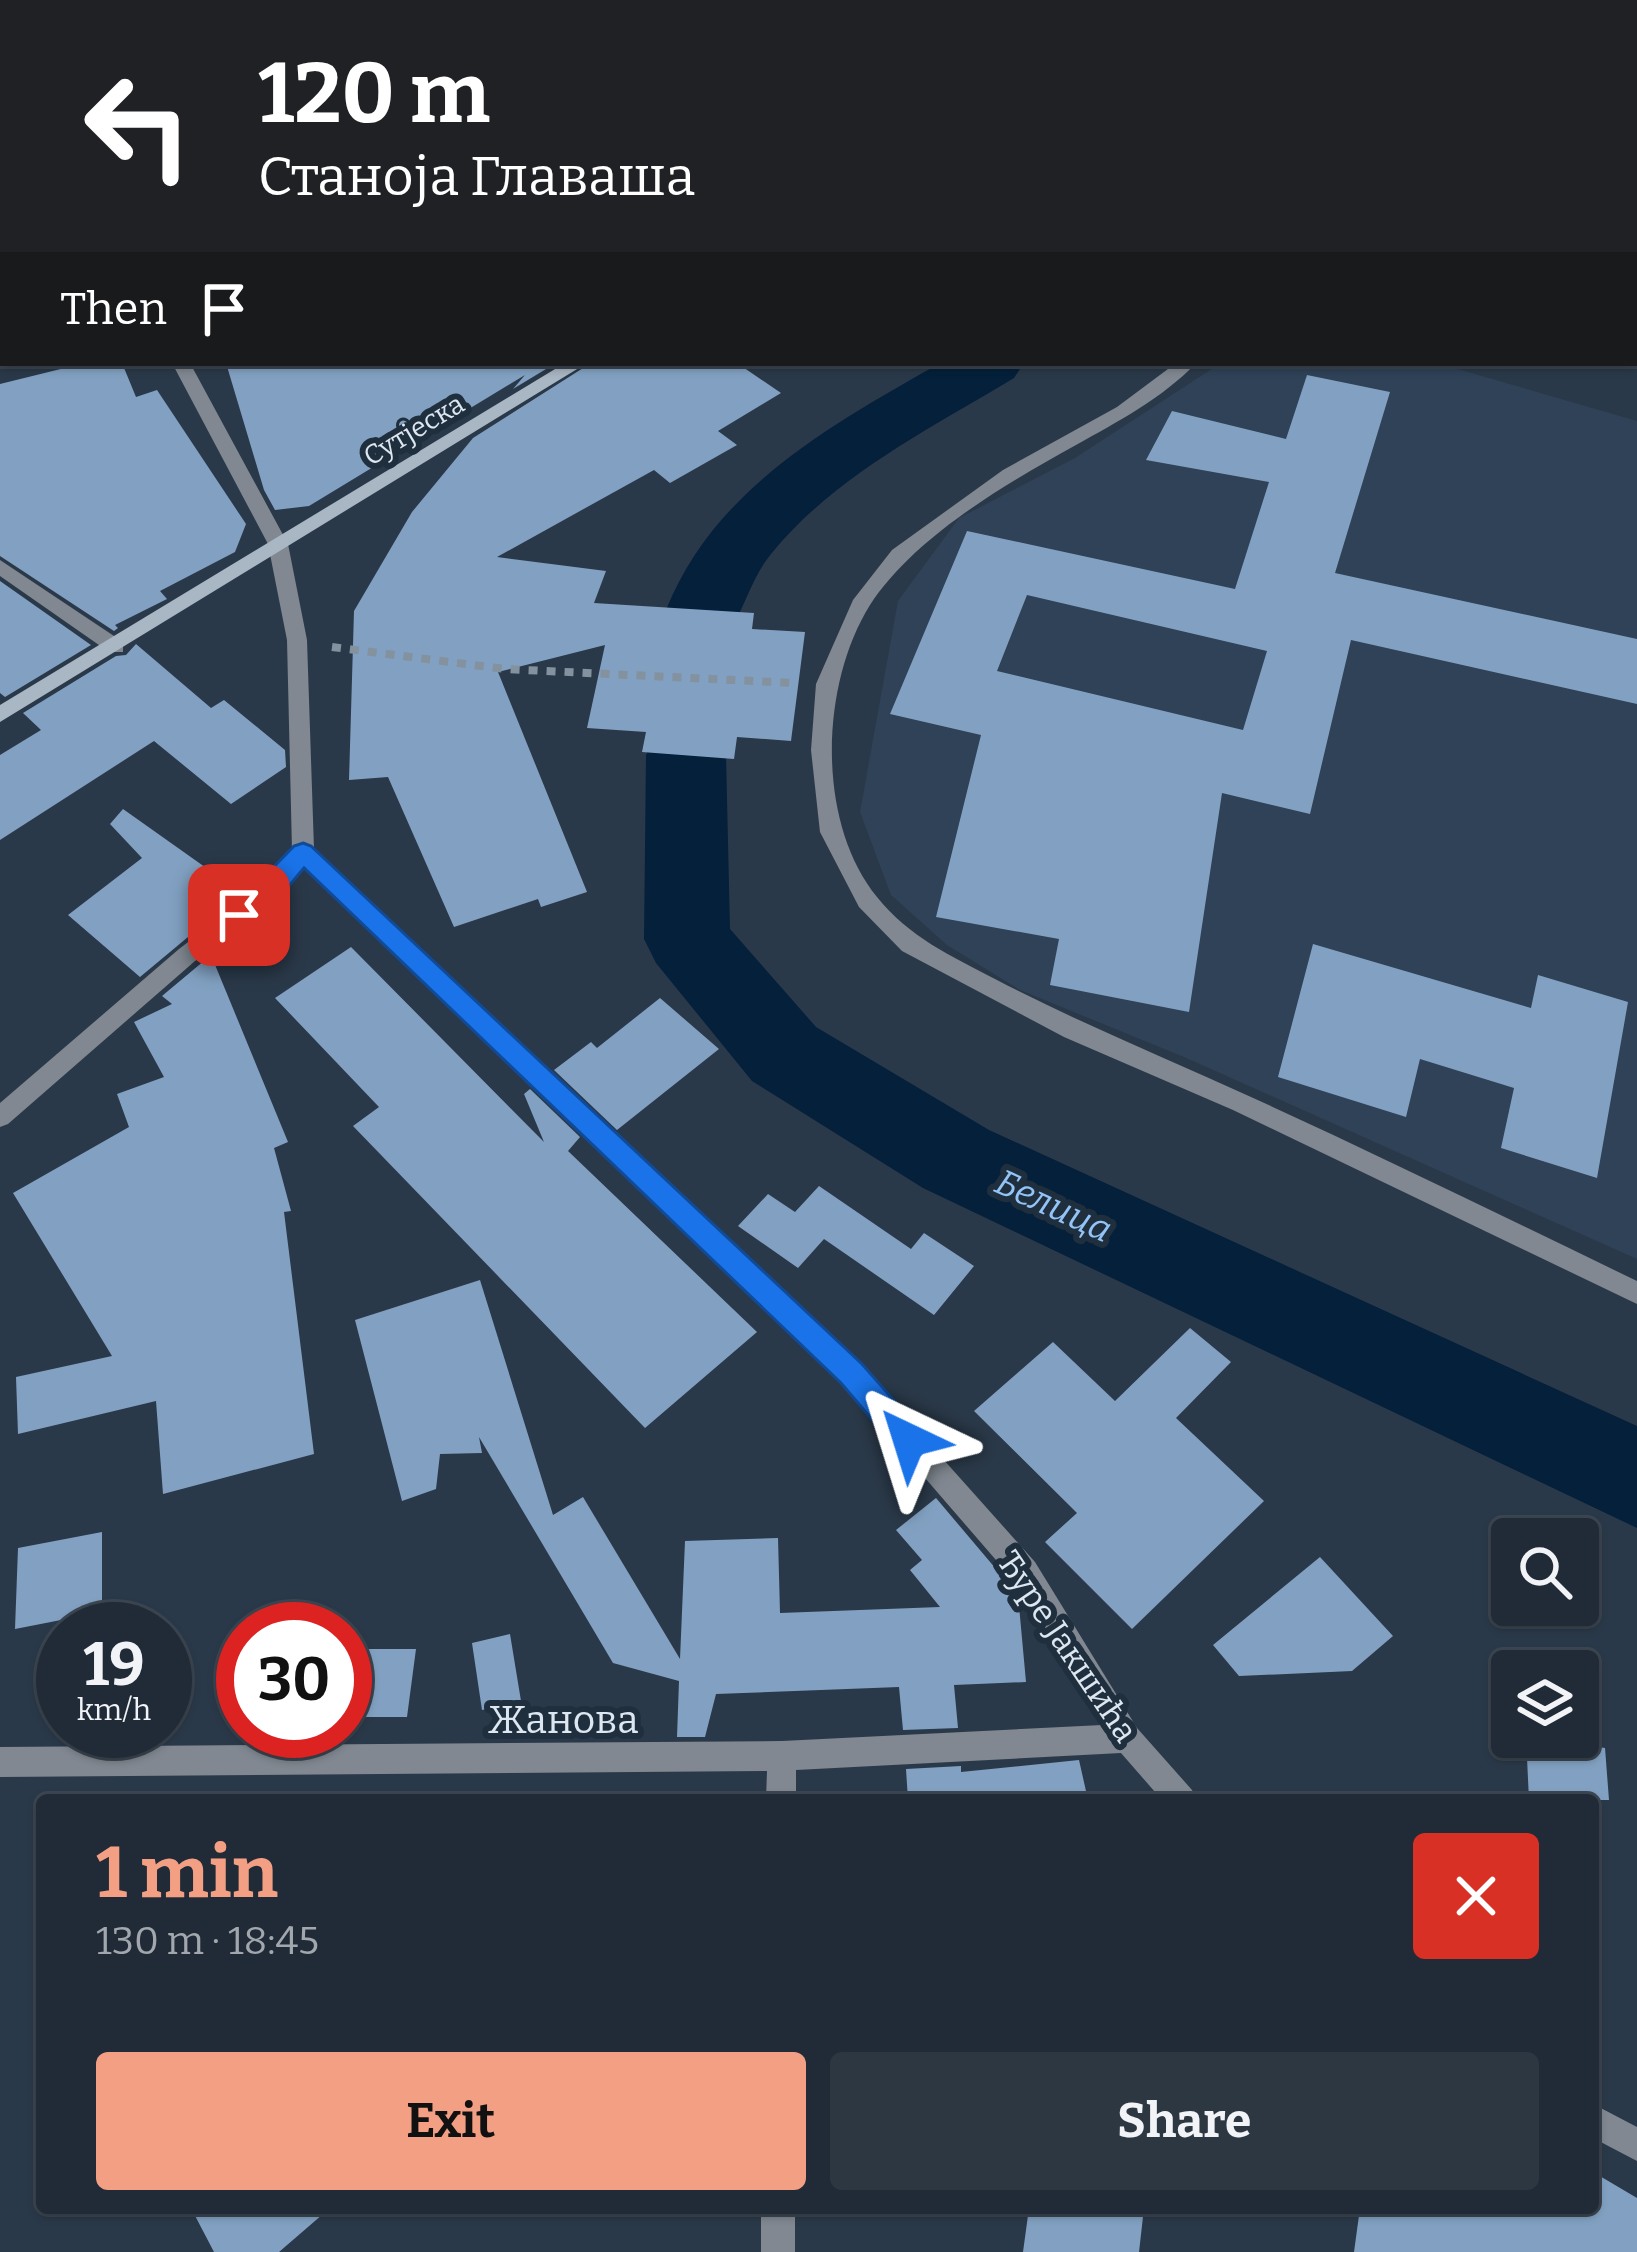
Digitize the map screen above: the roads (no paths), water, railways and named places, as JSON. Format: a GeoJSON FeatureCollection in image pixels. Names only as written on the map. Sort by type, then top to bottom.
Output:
{"type":"FeatureCollection","features":[{"type":"Feature","properties":{"kind":"main road"},"geometry":{"type":"LineString","coordinates":[[939,0],[958,0]]}},
{"type":"Feature","properties":{"kind":"main road"},"geometry":{"type":"LineString","coordinates":[[0,99],[0,113]]}},
{"type":"Feature","properties":{"kind":"main road","name":"Сутјеска"},"geometry":{"type":"LineString","coordinates":[[0,715],[573,366]]}},
{"type":"Feature","properties":{"kind":"street"},"geometry":{"type":"LineString","coordinates":[[0,1117],[188,955],[266,895],[303,852],[297,640],[278,544],[184,366]]}},
{"type":"Feature","properties":{"kind":"street"},"geometry":{"type":"LineString","coordinates":[[1182,366],[1123,411],[1010,474],[898,555],[860,605],[826,684],[821,750],[831,832],[867,901],[910,945],[1072,1030],[1241,1103],[1637,1292]]}},
{"type":"Feature","properties":{"kind":"street"},"geometry":{"type":"LineString","coordinates":[[0,567],[116,647]]}},
{"type":"Feature","properties":{"kind":"street","name":"Ђуре Јакшића"},"geometry":{"type":"LineString","coordinates":[[303,852],[851,1374],[1025,1572],[1126,1738],[1177,1794]]}},
{"type":"Feature","properties":{"kind":"street","name":"Жанова"},"geometry":{"type":"LineString","coordinates":[[0,1762],[782,1756],[1126,1738]]}},
{"type":"Feature","properties":{"kind":"street"},"geometry":{"type":"LineString","coordinates":[[782,1756],[782,1794]]}},
{"type":"Feature","properties":{"kind":"street"},"geometry":{"type":"LineString","coordinates":[[1599,2123],[1637,2145]]}},
{"type":"Feature","properties":{"kind":"street"},"geometry":{"type":"LineString","coordinates":[[778,2214],[778,2252]]}},
{"type":"Feature","properties":{"kind":"waterway","name":"Белица"},"geometry":{"type":"LineString","coordinates":[[704,610],[719,572],[746,535],[782,500],[868,436],[985,366]]}},
{"type":"Feature","properties":{"kind":"waterway","name":"Белица"},"geometry":{"type":"LineString","coordinates":[[686,755],[687,939],[784,1054],[956,1159],[1637,1478]]}}]}
